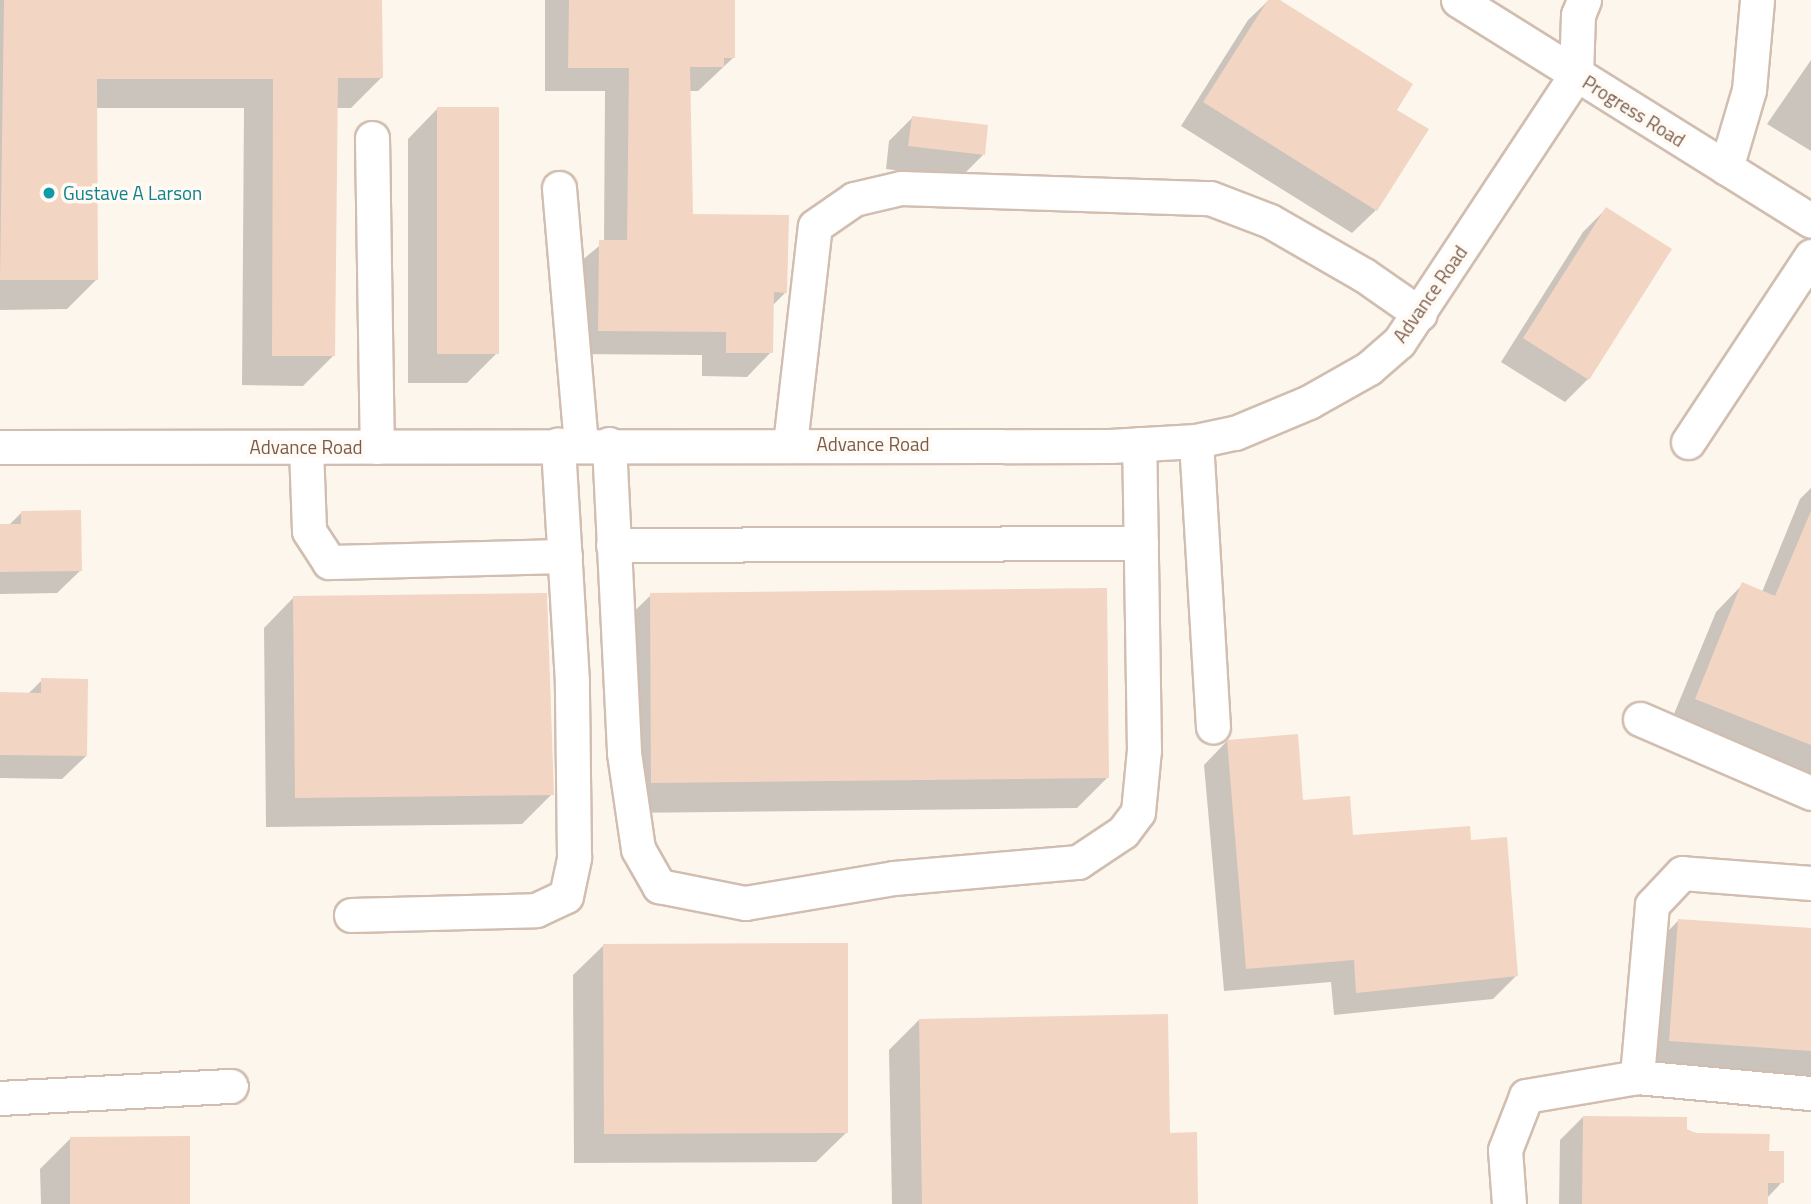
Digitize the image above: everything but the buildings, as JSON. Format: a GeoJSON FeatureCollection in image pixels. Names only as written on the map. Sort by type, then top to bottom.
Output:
{"type":"FeatureCollection","features":[{"type":"Feature","properties":{"kind":"street","name":"Progress Road"},"geometry":{"type":"LineString","coordinates":[[1458,0],[1811,221]]}},
{"type":"Feature","properties":{"kind":"street"},"geometry":{"type":"LineString","coordinates":[[1576,75],[1578,15],[1584,0]]}},
{"type":"Feature","properties":{"kind":"street"},"geometry":{"type":"LineString","coordinates":[[1726,168],[1749,90],[1757,0]]}},
{"type":"Feature","properties":{"kind":"street","name":"Advance Road"},"geometry":{"type":"LineString","coordinates":[[0,447],[1139,444],[1196,441],[1235,433],[1333,388],[1369,368],[1399,342],[1576,75]]}},
{"type":"Feature","properties":{"kind":"street"},"geometry":{"type":"LineString","coordinates":[[372,138],[377,447]]}},
{"type":"Feature","properties":{"kind":"street"},"geometry":{"type":"LineString","coordinates":[[559,188],[583,444],[613,545],[624,753],[638,849],[659,886],[746,903],[894,878],[1078,862],[1123,832],[1138,812],[1144,750],[1139,444]]}},
{"type":"Feature","properties":{"kind":"street"},"geometry":{"type":"LineString","coordinates":[[790,444],[815,226],[854,199],[901,188],[1210,198],[1270,221],[1364,275],[1419,314]]}},
{"type":"Feature","properties":{"kind":"street"},"geometry":{"type":"LineString","coordinates":[[1688,442],[1811,256]]}},
{"type":"Feature","properties":{"kind":"street"},"geometry":{"type":"LineString","coordinates":[[1196,441],[1213,726]]}},
{"type":"Feature","properties":{"kind":"street"},"geometry":{"type":"LineString","coordinates":[[351,915],[536,910],[566,896],[574,857],[565,556],[583,444]]}},
{"type":"Feature","properties":{"kind":"street"},"geometry":{"type":"LineString","coordinates":[[306,448],[309,531],[328,562],[565,556]]}},
{"type":"Feature","properties":{"kind":"street"},"geometry":{"type":"LineString","coordinates":[[613,545],[1141,542]]}},
{"type":"Feature","properties":{"kind":"street"},"geometry":{"type":"LineString","coordinates":[[1640,719],[1811,793]]}},
{"type":"Feature","properties":{"kind":"street"},"geometry":{"type":"LineString","coordinates":[[1637,1077],[1652,905],[1682,873],[1811,883]]}},
{"type":"Feature","properties":{"kind":"street"},"geometry":{"type":"LineString","coordinates":[[1509,1204],[1505,1150],[1526,1096],[1637,1077],[1811,1093]]}},
{"type":"Feature","properties":{"kind":"street"},"geometry":{"type":"LineString","coordinates":[[0,1098],[231,1086]]}},
{"type":"Feature","properties":{"kind":"place","name":"Gustave A Larson"},"geometry":{"type":"Point","coordinates":[49,193]}}]}
